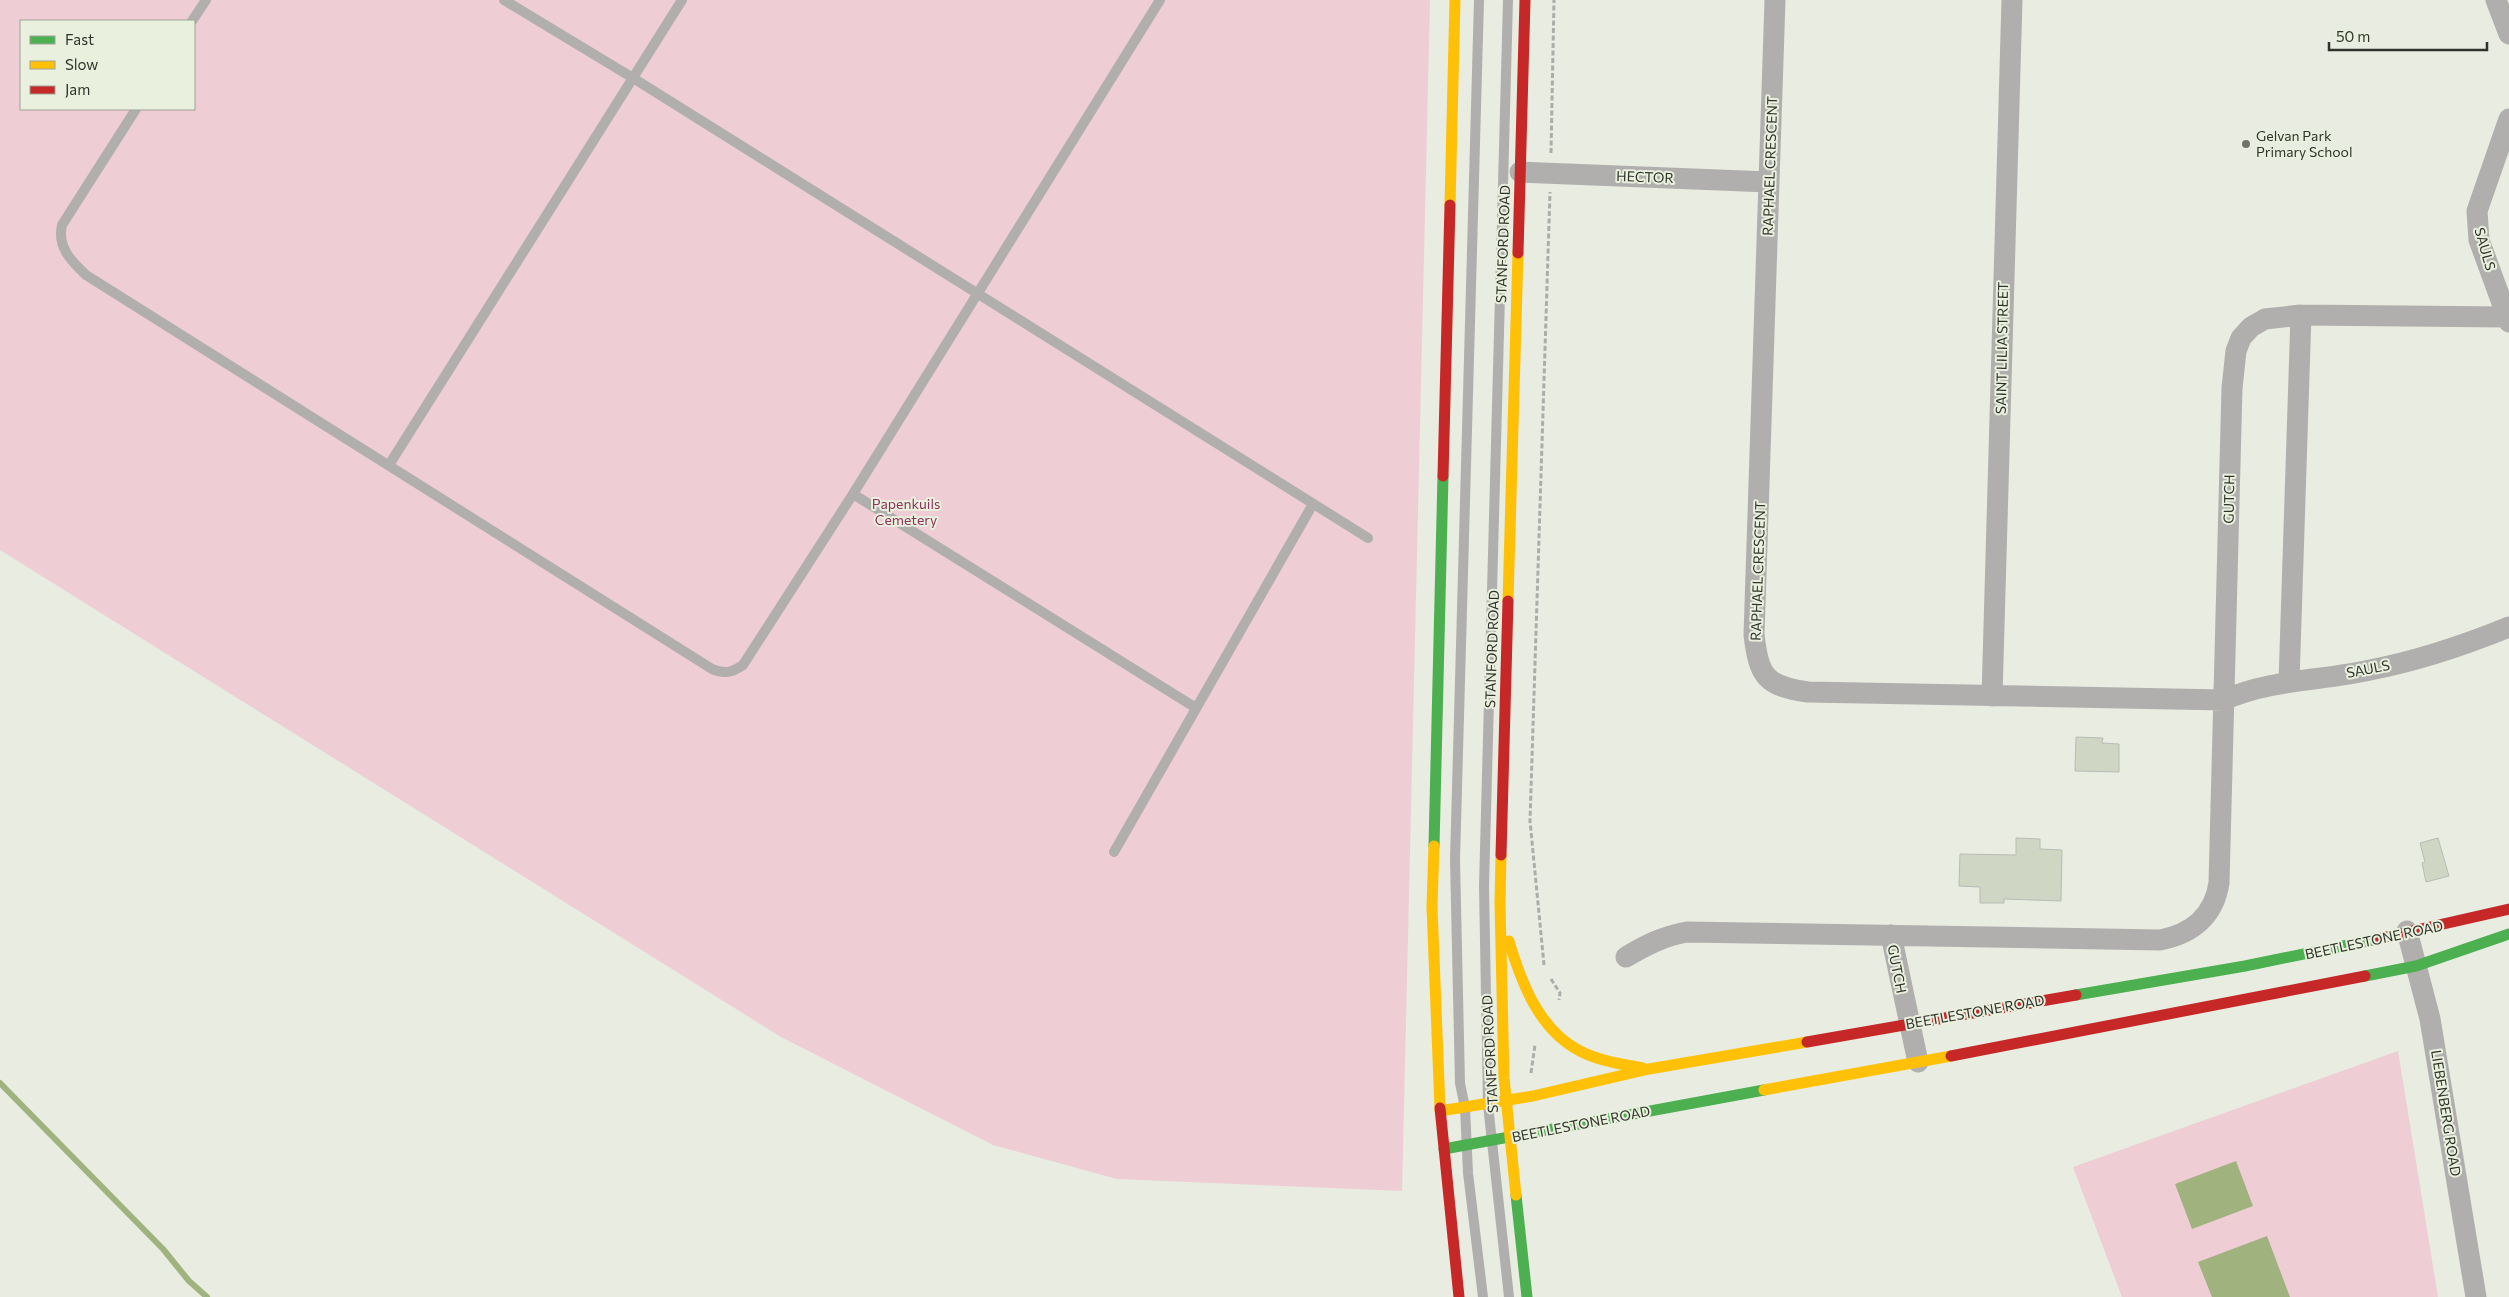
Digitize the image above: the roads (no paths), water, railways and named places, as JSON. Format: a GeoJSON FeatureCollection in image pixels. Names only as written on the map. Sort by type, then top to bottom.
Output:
{"type":"FeatureCollection","features":[{"type":"Feature","properties":{"kind":"main road"},"geometry":{"type":"LineString","coordinates":[[1455,0],[1432,907],[1440,1111],[1459,1297]]}},
{"type":"Feature","properties":{"kind":"main road","name":"STANFORD ROAD"},"geometry":{"type":"LineString","coordinates":[[1525,0],[1500,903],[1506,1101],[1527,1297]]}},
{"type":"Feature","properties":{"kind":"main road"},"geometry":{"type":"LineString","coordinates":[[1500,903],[1521,977],[1532,1003],[1547,1023],[1574,1048],[1590,1055],[1649,1069]]}},
{"type":"Feature","properties":{"kind":"main road","name":"BEETLESTONE ROAD"},"geometry":{"type":"LineString","coordinates":[[1440,1111],[1506,1101],[1649,1069],[2245,966],[2455,923],[2509,909]]}},
{"type":"Feature","properties":{"kind":"main road","name":"BEETLESTONE ROAD"},"geometry":{"type":"LineString","coordinates":[[1444,1149],[1918,1062],[2416,966],[2509,934]]}},
{"type":"Feature","properties":{"kind":"street","name":"RAPHAEL CRESCENT"},"geometry":{"type":"LineString","coordinates":[[1775,0],[1754,635],[1760,669],[1784,688],[1808,692],[2224,700]]}},
{"type":"Feature","properties":{"kind":"street","name":"SAINT LILIA STREET"},"geometry":{"type":"LineString","coordinates":[[1992,696],[2012,0]]}},
{"type":"Feature","properties":{"kind":"street"},"geometry":{"type":"LineString","coordinates":[[2496,0],[2509,34]]}},
{"type":"Feature","properties":{"kind":"street","name":"SAULS"},"geometry":{"type":"LineString","coordinates":[[2508,319],[2479,240],[2476,211],[2509,119]]}},
{"type":"Feature","properties":{"kind":"street","name":"HECTOR"},"geometry":{"type":"LineString","coordinates":[[1520,172],[1769,182]]}},
{"type":"Feature","properties":{"kind":"street"},"geometry":{"type":"LineString","coordinates":[[2289,682],[2301,315]]}},
{"type":"Feature","properties":{"kind":"street","name":"GUTCH"},"geometry":{"type":"LineString","coordinates":[[1918,1062],[1891,935],[2160,940],[2185,934],[2195,927],[2212,906],[2219,883],[2232,388],[2236,351],[2241,338],[2251,327],[2265,319],[2301,315],[2508,319]]}},
{"type":"Feature","properties":{"kind":"street","name":"SAULS"},"geometry":{"type":"LineString","coordinates":[[2224,700],[2248,690],[2370,670],[2413,659],[2509,627]]}},
{"type":"Feature","properties":{"kind":"street"},"geometry":{"type":"LineString","coordinates":[[1626,956],[1660,939],[1687,932],[1891,935]]}},
{"type":"Feature","properties":{"kind":"street","name":"LIEBENBERG ROAD"},"geometry":{"type":"LineString","coordinates":[[2407,932],[2430,1019],[2476,1297]]}},
{"type":"Feature","properties":{"kind":"lane"},"geometry":{"type":"LineString","coordinates":[[193,20],[206,0]]}},
{"type":"Feature","properties":{"kind":"lane"},"geometry":{"type":"LineString","coordinates":[[504,0],[633,78],[1368,538]]}},
{"type":"Feature","properties":{"kind":"lane"},"geometry":{"type":"LineString","coordinates":[[389,465],[682,0]]}},
{"type":"Feature","properties":{"kind":"lane"},"geometry":{"type":"LineString","coordinates":[[135,110],[62,226],[60,233],[63,249],[73,263],[86,275],[712,668],[723,673],[733,672],[743,665],[853,494],[976,293],[1160,0]]}},
{"type":"Feature","properties":{"kind":"lane"},"geometry":{"type":"LineString","coordinates":[[1479,0],[1455,860],[1460,1083],[1483,1297]]}},
{"type":"Feature","properties":{"kind":"lane"},"geometry":{"type":"LineString","coordinates":[[1508,0],[1484,823],[1484,948],[1488,1104],[1509,1297]]}},
{"type":"Feature","properties":{"kind":"lane"},"geometry":{"type":"LineString","coordinates":[[853,494],[1196,708]]}},
{"type":"Feature","properties":{"kind":"lane"},"geometry":{"type":"LineString","coordinates":[[1114,852],[1313,504]]}},
{"type":"Feature","properties":{"kind":"waterway"},"geometry":{"type":"LineString","coordinates":[[0,1083],[163,1249],[189,1281],[207,1297]]}},
{"type":"Feature","properties":{"kind":"place","name":"Gelvan Park Primary School"},"geometry":{"type":"Point","coordinates":[2246,144]}},
{"type":"Feature","properties":{"kind":"park label","name":"Papenkuils Cemetery"},"geometry":{"type":"Point","coordinates":[906,512]}}]}
